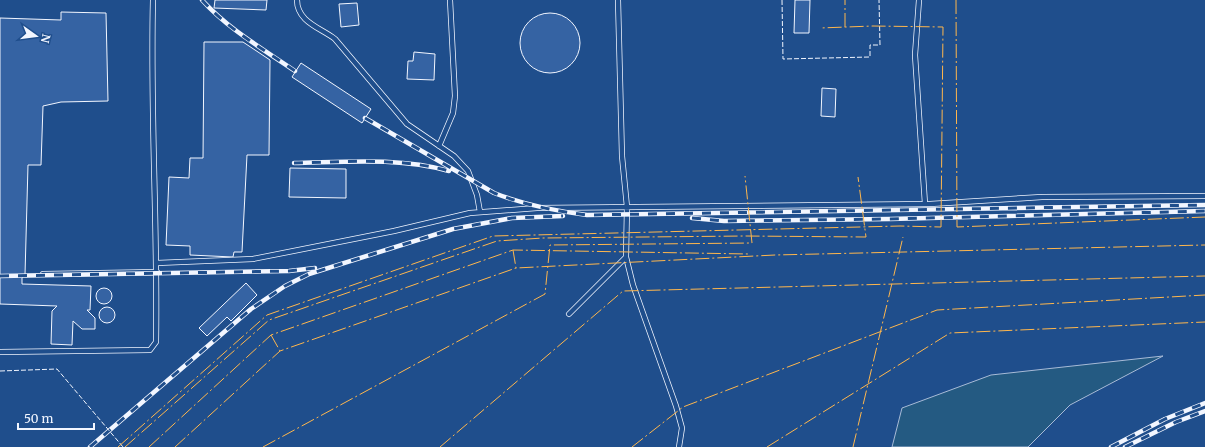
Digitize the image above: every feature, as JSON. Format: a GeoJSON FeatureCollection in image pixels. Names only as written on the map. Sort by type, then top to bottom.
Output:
{"type":"FeatureCollection","features":[{"type":"Feature","properties":{"kind":"lane"},"geometry":{"type":"LineString","coordinates":[[0,352],[150,350],[156,342],[157,263],[154,187],[153,0]]}},
{"type":"Feature","properties":{"kind":"lane"},"geometry":{"type":"LineString","coordinates":[[297,0],[301,15],[310,24],[325,31],[335,39],[407,124],[454,156],[468,171],[477,195],[480,212]]}},
{"type":"Feature","properties":{"kind":"lane"},"geometry":{"type":"LineString","coordinates":[[439,146],[453,113],[455,96],[450,0]]}},
{"type":"Feature","properties":{"kind":"lane"},"geometry":{"type":"LineString","coordinates":[[618,0],[622,156],[628,207],[626,257],[633,285],[676,406],[682,428],[679,447]]}},
{"type":"Feature","properties":{"kind":"lane"},"geometry":{"type":"LineString","coordinates":[[919,0],[915,54],[925,204]]}},
{"type":"Feature","properties":{"kind":"lane"},"geometry":{"type":"LineString","coordinates":[[157,263],[252,259],[386,232],[470,213],[537,208],[925,204],[1042,197],[1205,196]]}},
{"type":"Feature","properties":{"kind":"lane"},"geometry":{"type":"LineString","coordinates":[[569,314],[626,257]]}},
{"type":"Feature","properties":{"kind":"lane"},"geometry":{"type":"LineString","coordinates":[[43,274],[157,272]]}},
{"type":"Feature","properties":{"kind":"shaded area"},"geometry":{"type":"Polygon","coordinates":[[[1163,356],[1070,405],[1028,447],[892,447],[902,408],[991,375],[1163,356]]]}},
{"type":"Feature","properties":{"kind":"building"},"geometry":{"type":"Polygon","coordinates":[[[215,0],[267,0],[266,10],[214,8],[215,0]]]}},
{"type":"Feature","properties":{"kind":"building"},"geometry":{"type":"Polygon","coordinates":[[[795,0],[810,0],[809,33],[794,33],[795,0]]]}},
{"type":"Feature","properties":{"kind":"building"},"geometry":{"type":"Polygon","coordinates":[[[357,3],[359,25],[341,27],[339,4],[357,3]]]}},
{"type":"Feature","properties":{"kind":"building"},"geometry":{"type":"Polygon","coordinates":[[[61,12],[106,13],[108,101],[61,102],[43,106],[41,165],[28,165],[25,275],[22,278],[22,284],[91,286],[90,310],[87,310],[95,318],[95,329],[82,329],[73,321],[72,345],[51,344],[52,311],[57,306],[0,304],[0,18],[61,20],[61,12]]]}},
{"type":"Feature","properties":{"kind":"building"},"geometry":{"type":"Polygon","coordinates":[[[544,13],[556,13],[567,18],[575,26],[580,37],[578,55],[567,68],[556,73],[544,73],[533,68],[525,60],[520,49],[520,37],[525,26],[533,18],[544,13]]]}},
{"type":"Feature","properties":{"kind":"building"},"geometry":{"type":"Polygon","coordinates":[[[204,42],[243,42],[270,60],[269,155],[247,155],[242,252],[234,252],[233,257],[190,255],[190,246],[166,245],[169,177],[189,178],[190,158],[203,158],[204,42]]]}},
{"type":"Feature","properties":{"kind":"building"},"geometry":{"type":"Polygon","coordinates":[[[414,52],[435,54],[434,80],[407,79],[408,61],[413,61],[414,52]]]}},
{"type":"Feature","properties":{"kind":"building"},"geometry":{"type":"Polygon","coordinates":[[[301,63],[371,109],[362,123],[292,77],[301,63]]]}},
{"type":"Feature","properties":{"kind":"building"},"geometry":{"type":"Polygon","coordinates":[[[822,88],[836,89],[835,117],[821,116],[822,88]]]}},
{"type":"Feature","properties":{"kind":"building"},"geometry":{"type":"Polygon","coordinates":[[[290,168],[346,169],[346,198],[289,197],[290,168]]]}},
{"type":"Feature","properties":{"kind":"building"},"geometry":{"type":"Polygon","coordinates":[[[246,283],[257,295],[231,321],[227,317],[207,336],[199,328],[246,283]]]}},
{"type":"Feature","properties":{"kind":"building"},"geometry":{"type":"Polygon","coordinates":[[[101,288],[107,288],[112,293],[110,302],[107,304],[101,304],[96,299],[96,293],[101,288]]]}},
{"type":"Feature","properties":{"kind":"building"},"geometry":{"type":"Polygon","coordinates":[[[104,307],[110,307],[115,312],[113,321],[110,323],[104,323],[99,318],[99,312],[104,307]]]}},
{"type":"Feature","properties":{"kind":"railway"},"geometry":{"type":"LineString","coordinates":[[202,0],[234,29],[258,47],[295,71]]}},
{"type":"Feature","properties":{"kind":"railway"},"geometry":{"type":"LineString","coordinates":[[365,118],[494,193],[540,207],[587,215],[1205,205]]}},
{"type":"Feature","properties":{"kind":"railway"},"geometry":{"type":"LineString","coordinates":[[294,163],[372,161],[411,164],[449,171]]}},
{"type":"Feature","properties":{"kind":"railway"},"geometry":{"type":"LineString","coordinates":[[692,218],[724,221],[890,219],[1205,211]]}},
{"type":"Feature","properties":{"kind":"railway"},"geometry":{"type":"LineString","coordinates":[[90,447],[251,309],[285,286],[309,274],[453,229],[512,218],[563,216]]}},
{"type":"Feature","properties":{"kind":"railway"},"geometry":{"type":"LineString","coordinates":[[0,276],[289,271],[315,268]]}},
{"type":"Feature","properties":{"kind":"railway"},"geometry":{"type":"LineString","coordinates":[[1111,447],[1165,419],[1205,403]]}},
{"type":"Feature","properties":{"kind":"railway"},"geometry":{"type":"LineString","coordinates":[[1125,447],[1176,422],[1205,411]]}},
{"type":"Feature","properties":{"kind":"fence"},"geometry":{"type":"LineString","coordinates":[[782,0],[783,59],[870,57],[870,45],[880,45],[879,0]]}},
{"type":"Feature","properties":{"kind":"fence"},"geometry":{"type":"LineString","coordinates":[[0,371],[57,369],[123,447]]}},
{"type":"Feature","properties":{"kind":"power"},"geometry":{"type":"LineString","coordinates":[[845,0],[845,27]]}},
{"type":"Feature","properties":{"kind":"power"},"geometry":{"type":"LineString","coordinates":[[956,0],[957,227],[1205,217]]}},
{"type":"Feature","properties":{"kind":"power"},"geometry":{"type":"LineString","coordinates":[[118,447],[267,315],[493,236],[900,226],[941,227],[943,27],[873,26],[820,28]]}},
{"type":"Feature","properties":{"kind":"power"},"geometry":{"type":"LineString","coordinates":[[263,447],[545,294],[550,245],[752,243],[745,176]]}},
{"type":"Feature","properties":{"kind":"power"},"geometry":{"type":"LineString","coordinates":[[125,447],[269,320],[497,241],[543,238],[745,236],[866,237],[858,177]]}},
{"type":"Feature","properties":{"kind":"power"},"geometry":{"type":"LineString","coordinates":[[853,447],[903,237]]}},
{"type":"Feature","properties":{"kind":"power"},"geometry":{"type":"LineString","coordinates":[[175,447],[280,351],[516,268],[775,255],[1205,245]]}},
{"type":"Feature","properties":{"kind":"power"},"geometry":{"type":"LineString","coordinates":[[513,250],[516,268]]}},
{"type":"Feature","properties":{"kind":"power"},"geometry":{"type":"LineString","coordinates":[[149,447],[271,335],[513,250],[749,254]]}},
{"type":"Feature","properties":{"kind":"power"},"geometry":{"type":"LineString","coordinates":[[440,447],[623,291],[1205,276]]}},
{"type":"Feature","properties":{"kind":"power"},"geometry":{"type":"LineString","coordinates":[[632,447],[683,407],[937,310],[1205,295]]}},
{"type":"Feature","properties":{"kind":"power"},"geometry":{"type":"LineString","coordinates":[[767,447],[950,333],[1205,322]]}},
{"type":"Feature","properties":{"kind":"power"},"geometry":{"type":"LineString","coordinates":[[271,335],[280,351]]}}]}
